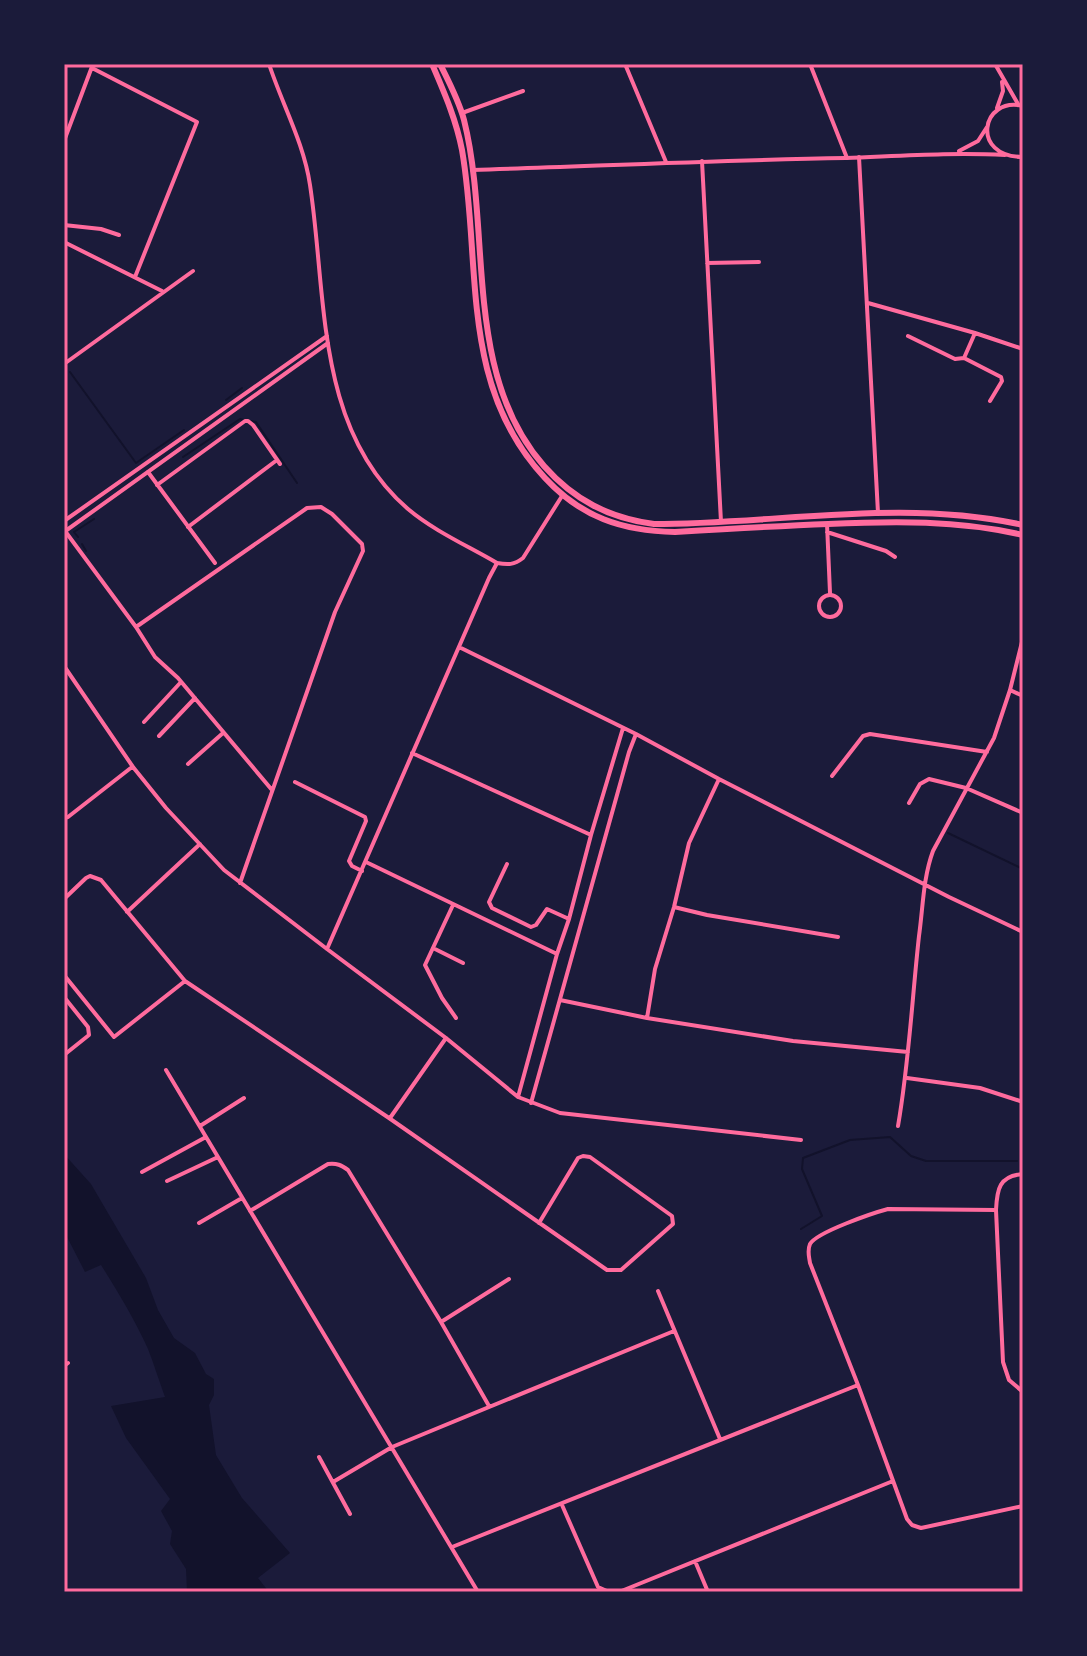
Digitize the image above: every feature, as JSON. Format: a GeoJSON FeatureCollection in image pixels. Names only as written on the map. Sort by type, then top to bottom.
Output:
{"type":"FeatureCollection","features":[{"type":"Feature","properties":{"kind":"main road"},"geometry":{"type":"LineString","coordinates":[[432,64],[450,106],[461,147],[477,309],[491,386],[515,441],[562,495],[602,520],[646,531],[827,528],[882,521],[955,523],[1023,535]]}},
{"type":"Feature","properties":{"kind":"main road"},"geometry":{"type":"LineString","coordinates":[[440,64],[462,113],[472,170],[488,329],[499,383],[509,414],[523,439],[569,491],[596,508],[637,522],[663,524],[878,513],[956,515],[1023,525]]}},
{"type":"Feature","properties":{"kind":"street"},"geometry":{"type":"LineString","coordinates":[[269,64],[308,173],[335,380],[347,423],[377,476],[410,511],[497,563],[507,565],[523,558],[562,495]]}},
{"type":"Feature","properties":{"kind":"street"},"geometry":{"type":"LineString","coordinates":[[625,64],[666,162]]}},
{"type":"Feature","properties":{"kind":"street"},"geometry":{"type":"LineString","coordinates":[[810,64],[847,158]]}},
{"type":"Feature","properties":{"kind":"street"},"geometry":{"type":"LineString","coordinates":[[995,64],[1018,104],[1023,106]]}},
{"type":"Feature","properties":{"kind":"street"},"geometry":{"type":"LineString","coordinates":[[64,141],[92,66],[197,122],[135,277]]}},
{"type":"Feature","properties":{"kind":"street"},"geometry":{"type":"LineString","coordinates":[[953,153],[973,145],[987,127],[1003,91],[1000,76]]}},
{"type":"Feature","properties":{"kind":"street"},"geometry":{"type":"LineString","coordinates":[[462,113],[523,91]]}},
{"type":"Feature","properties":{"kind":"street"},"geometry":{"type":"LineString","coordinates":[[996,111],[1011,104],[1023,106]]}},
{"type":"Feature","properties":{"kind":"street"},"geometry":{"type":"LineString","coordinates":[[987,127],[991,144],[1005,155]]}},
{"type":"Feature","properties":{"kind":"street"},"geometry":{"type":"LineString","coordinates":[[472,170],[953,153],[1023,157]]}},
{"type":"Feature","properties":{"kind":"street"},"geometry":{"type":"LineString","coordinates":[[859,157],[878,513]]}},
{"type":"Feature","properties":{"kind":"street"},"geometry":{"type":"LineString","coordinates":[[702,161],[721,522]]}},
{"type":"Feature","properties":{"kind":"street"},"geometry":{"type":"LineString","coordinates":[[64,225],[101,229],[119,235]]}},
{"type":"Feature","properties":{"kind":"street"},"geometry":{"type":"LineString","coordinates":[[64,242],[163,291]]}},
{"type":"Feature","properties":{"kind":"street"},"geometry":{"type":"LineString","coordinates":[[707,263],[759,262]]}},
{"type":"Feature","properties":{"kind":"street"},"geometry":{"type":"LineString","coordinates":[[64,364],[193,271]]}},
{"type":"Feature","properties":{"kind":"street"},"geometry":{"type":"LineString","coordinates":[[867,303],[1023,349]]}},
{"type":"Feature","properties":{"kind":"street"},"geometry":{"type":"LineString","coordinates":[[964,358],[975,333]]}},
{"type":"Feature","properties":{"kind":"street"},"geometry":{"type":"LineString","coordinates":[[64,521],[327,336]]}},
{"type":"Feature","properties":{"kind":"street"},"geometry":{"type":"LineString","coordinates":[[908,336],[955,359],[964,358],[1001,377],[1002,381],[990,401]]}},
{"type":"Feature","properties":{"kind":"street"},"geometry":{"type":"LineString","coordinates":[[272,790],[181,682],[155,657],[64,532],[328,343]]}},
{"type":"Feature","properties":{"kind":"street"},"geometry":{"type":"LineString","coordinates":[[157,485],[245,421],[253,425],[279,462],[188,527]]}},
{"type":"Feature","properties":{"kind":"street"},"geometry":{"type":"LineString","coordinates":[[148,472],[215,563]]}},
{"type":"Feature","properties":{"kind":"street"},"geometry":{"type":"LineString","coordinates":[[136,627],[307,508],[321,507],[332,514],[362,544],[363,551],[335,612],[240,883]]}},
{"type":"Feature","properties":{"kind":"street"},"geometry":{"type":"LineString","coordinates":[[830,594],[827,528],[895,557]]}},
{"type":"Feature","properties":{"kind":"street"},"geometry":{"type":"LineString","coordinates":[[327,949],[497,563]]}},
{"type":"Feature","properties":{"kind":"street"},"geometry":{"type":"LineString","coordinates":[[830,594],[841,603],[840,610],[831,617],[824,615],[818,606],[821,599],[830,594]]}},
{"type":"Feature","properties":{"kind":"street"},"geometry":{"type":"LineString","coordinates":[[898,1126],[907,1078],[927,868],[1000,722],[1023,638]]}},
{"type":"Feature","properties":{"kind":"street"},"geometry":{"type":"LineString","coordinates":[[459,647],[1023,932]]}},
{"type":"Feature","properties":{"kind":"street"},"geometry":{"type":"LineString","coordinates":[[64,666],[133,767],[166,808],[240,883],[446,1038],[518,1097],[560,1113],[801,1140]]}},
{"type":"Feature","properties":{"kind":"street"},"geometry":{"type":"LineString","coordinates":[[144,722],[181,682]]}},
{"type":"Feature","properties":{"kind":"street"},"geometry":{"type":"LineString","coordinates":[[1010,690],[1023,696]]}},
{"type":"Feature","properties":{"kind":"street"},"geometry":{"type":"LineString","coordinates":[[159,736],[195,698]]}},
{"type":"Feature","properties":{"kind":"street"},"geometry":{"type":"LineString","coordinates":[[518,1097],[623,728]]}},
{"type":"Feature","properties":{"kind":"street"},"geometry":{"type":"LineString","coordinates":[[188,764],[223,733]]}},
{"type":"Feature","properties":{"kind":"street"},"geometry":{"type":"LineString","coordinates":[[531,1103],[636,734]]}},
{"type":"Feature","properties":{"kind":"street"},"geometry":{"type":"LineString","coordinates":[[832,776],[863,736],[870,734],[987,752]]}},
{"type":"Feature","properties":{"kind":"street"},"geometry":{"type":"LineString","coordinates":[[412,753],[591,835]]}},
{"type":"Feature","properties":{"kind":"street"},"geometry":{"type":"LineString","coordinates":[[64,818],[133,767]]}},
{"type":"Feature","properties":{"kind":"street"},"geometry":{"type":"LineString","coordinates":[[647,1018],[655,969],[689,843],[719,779]]}},
{"type":"Feature","properties":{"kind":"street"},"geometry":{"type":"LineString","coordinates":[[909,803],[920,784],[929,779],[966,788],[1023,813]]}},
{"type":"Feature","properties":{"kind":"street"},"geometry":{"type":"LineString","coordinates":[[295,782],[365,817],[349,861],[362,871]]}},
{"type":"Feature","properties":{"kind":"street"},"geometry":{"type":"LineString","coordinates":[[127,912],[200,844]]}},
{"type":"Feature","properties":{"kind":"street"},"geometry":{"type":"LineString","coordinates":[[366,862],[557,954]]}},
{"type":"Feature","properties":{"kind":"street"},"geometry":{"type":"LineString","coordinates":[[507,864],[489,902],[492,908],[531,927],[536,925],[547,909],[569,919]]}},
{"type":"Feature","properties":{"kind":"street"},"geometry":{"type":"LineString","coordinates":[[64,899],[90,876],[101,880],[185,981],[607,1270],[621,1270],[674,1220],[632,1186],[590,1157],[583,1156],[578,1158],[539,1223]]}},
{"type":"Feature","properties":{"kind":"street"},"geometry":{"type":"LineString","coordinates":[[453,905],[425,967],[456,1018]]}},
{"type":"Feature","properties":{"kind":"street"},"geometry":{"type":"LineString","coordinates":[[674,907],[838,937]]}},
{"type":"Feature","properties":{"kind":"street"},"geometry":{"type":"LineString","coordinates":[[433,948],[463,963]]}},
{"type":"Feature","properties":{"kind":"street"},"geometry":{"type":"LineString","coordinates":[[64,976],[114,1037],[185,981]]}},
{"type":"Feature","properties":{"kind":"street"},"geometry":{"type":"LineString","coordinates":[[64,997],[88,1027],[89,1035],[64,1055]]}},
{"type":"Feature","properties":{"kind":"street"},"geometry":{"type":"LineString","coordinates":[[560,1000],[647,1018],[793,1041],[908,1052]]}},
{"type":"Feature","properties":{"kind":"street"},"geometry":{"type":"LineString","coordinates":[[389,1118],[446,1038]]}},
{"type":"Feature","properties":{"kind":"street"},"geometry":{"type":"LineString","coordinates":[[166,1070],[478,1592]]}},
{"type":"Feature","properties":{"kind":"street"},"geometry":{"type":"LineString","coordinates":[[907,1078],[980,1088],[1023,1102]]}},
{"type":"Feature","properties":{"kind":"street"},"geometry":{"type":"LineString","coordinates":[[200,1126],[244,1098]]}},
{"type":"Feature","properties":{"kind":"street"},"geometry":{"type":"LineString","coordinates":[[142,1172],[206,1137]]}},
{"type":"Feature","properties":{"kind":"street"},"geometry":{"type":"LineString","coordinates":[[167,1181],[218,1157]]}},
{"type":"Feature","properties":{"kind":"street"},"geometry":{"type":"LineString","coordinates":[[250,1211],[328,1164],[336,1163],[348,1170],[489,1406]]}},
{"type":"Feature","properties":{"kind":"street"},"geometry":{"type":"LineString","coordinates":[[1023,1172],[1007,1177],[1002,1183],[997,1192],[996,1210],[1003,1362],[1009,1380],[1023,1392]]}},
{"type":"Feature","properties":{"kind":"street"},"geometry":{"type":"LineString","coordinates":[[199,1223],[242,1198]]}},
{"type":"Feature","properties":{"kind":"street"},"geometry":{"type":"LineString","coordinates":[[996,1210],[888,1209],[816,1236],[808,1252],[907,1519],[912,1525],[921,1528],[1023,1506]]}},
{"type":"Feature","properties":{"kind":"street"},"geometry":{"type":"LineString","coordinates":[[441,1322],[509,1279]]}},
{"type":"Feature","properties":{"kind":"street"},"geometry":{"type":"LineString","coordinates":[[658,1291],[720,1439]]}},
{"type":"Feature","properties":{"kind":"street"},"geometry":{"type":"LineString","coordinates":[[333,1482],[392,1447],[674,1331]]}},
{"type":"Feature","properties":{"kind":"street"},"geometry":{"type":"LineString","coordinates":[[452,1547],[858,1385]]}},
{"type":"Feature","properties":{"kind":"street"},"geometry":{"type":"LineString","coordinates":[[319,1457],[350,1514]]}},
{"type":"Feature","properties":{"kind":"street"},"geometry":{"type":"LineString","coordinates":[[619,1592],[893,1481]]}},
{"type":"Feature","properties":{"kind":"street"},"geometry":{"type":"LineString","coordinates":[[562,1505],[598,1587],[609,1592]]}},
{"type":"Feature","properties":{"kind":"street"},"geometry":{"type":"LineString","coordinates":[[695,1561],[708,1592]]}},
{"type":"Feature","properties":{"kind":"shaded area"},"geometry":{"type":"Polygon","coordinates":[[[64,1154],[91,1184],[146,1278],[158,1310],[174,1338],[195,1353],[206,1374],[214,1379],[214,1395],[209,1405],[216,1455],[242,1498],[290,1553],[258,1578],[269,1592],[187,1592],[186,1569],[170,1544],[172,1531],[161,1511],[170,1499],[126,1438],[111,1406],[165,1397],[148,1349],[114,1285],[101,1265],[85,1272],[64,1231],[64,1154]]]}},
{"type":"Feature","properties":{"kind":"waterway"},"geometry":{"type":"LineString","coordinates":[[70,372],[136,463],[184,430]]}},
{"type":"Feature","properties":{"kind":"waterway"},"geometry":{"type":"LineString","coordinates":[[226,400],[242,388]]}},
{"type":"Feature","properties":{"kind":"waterway"},"geometry":{"type":"LineString","coordinates":[[183,457],[240,419],[244,420]]}},
{"type":"Feature","properties":{"kind":"waterway"},"geometry":{"type":"LineString","coordinates":[[251,421],[256,422],[297,483]]}},
{"type":"Feature","properties":{"kind":"waterway"},"geometry":{"type":"LineString","coordinates":[[78,537],[74,532],[94,519]]}},
{"type":"Feature","properties":{"kind":"waterway"},"geometry":{"type":"LineString","coordinates":[[82,544],[86,551]]}},
{"type":"Feature","properties":{"kind":"waterway"},"geometry":{"type":"LineString","coordinates":[[948,833],[1023,869]]}},
{"type":"Feature","properties":{"kind":"waterway"},"geometry":{"type":"LineString","coordinates":[[801,1229],[822,1216],[802,1169],[803,1158],[850,1140],[890,1137],[911,1156],[926,1161],[1017,1161]]}}]}
